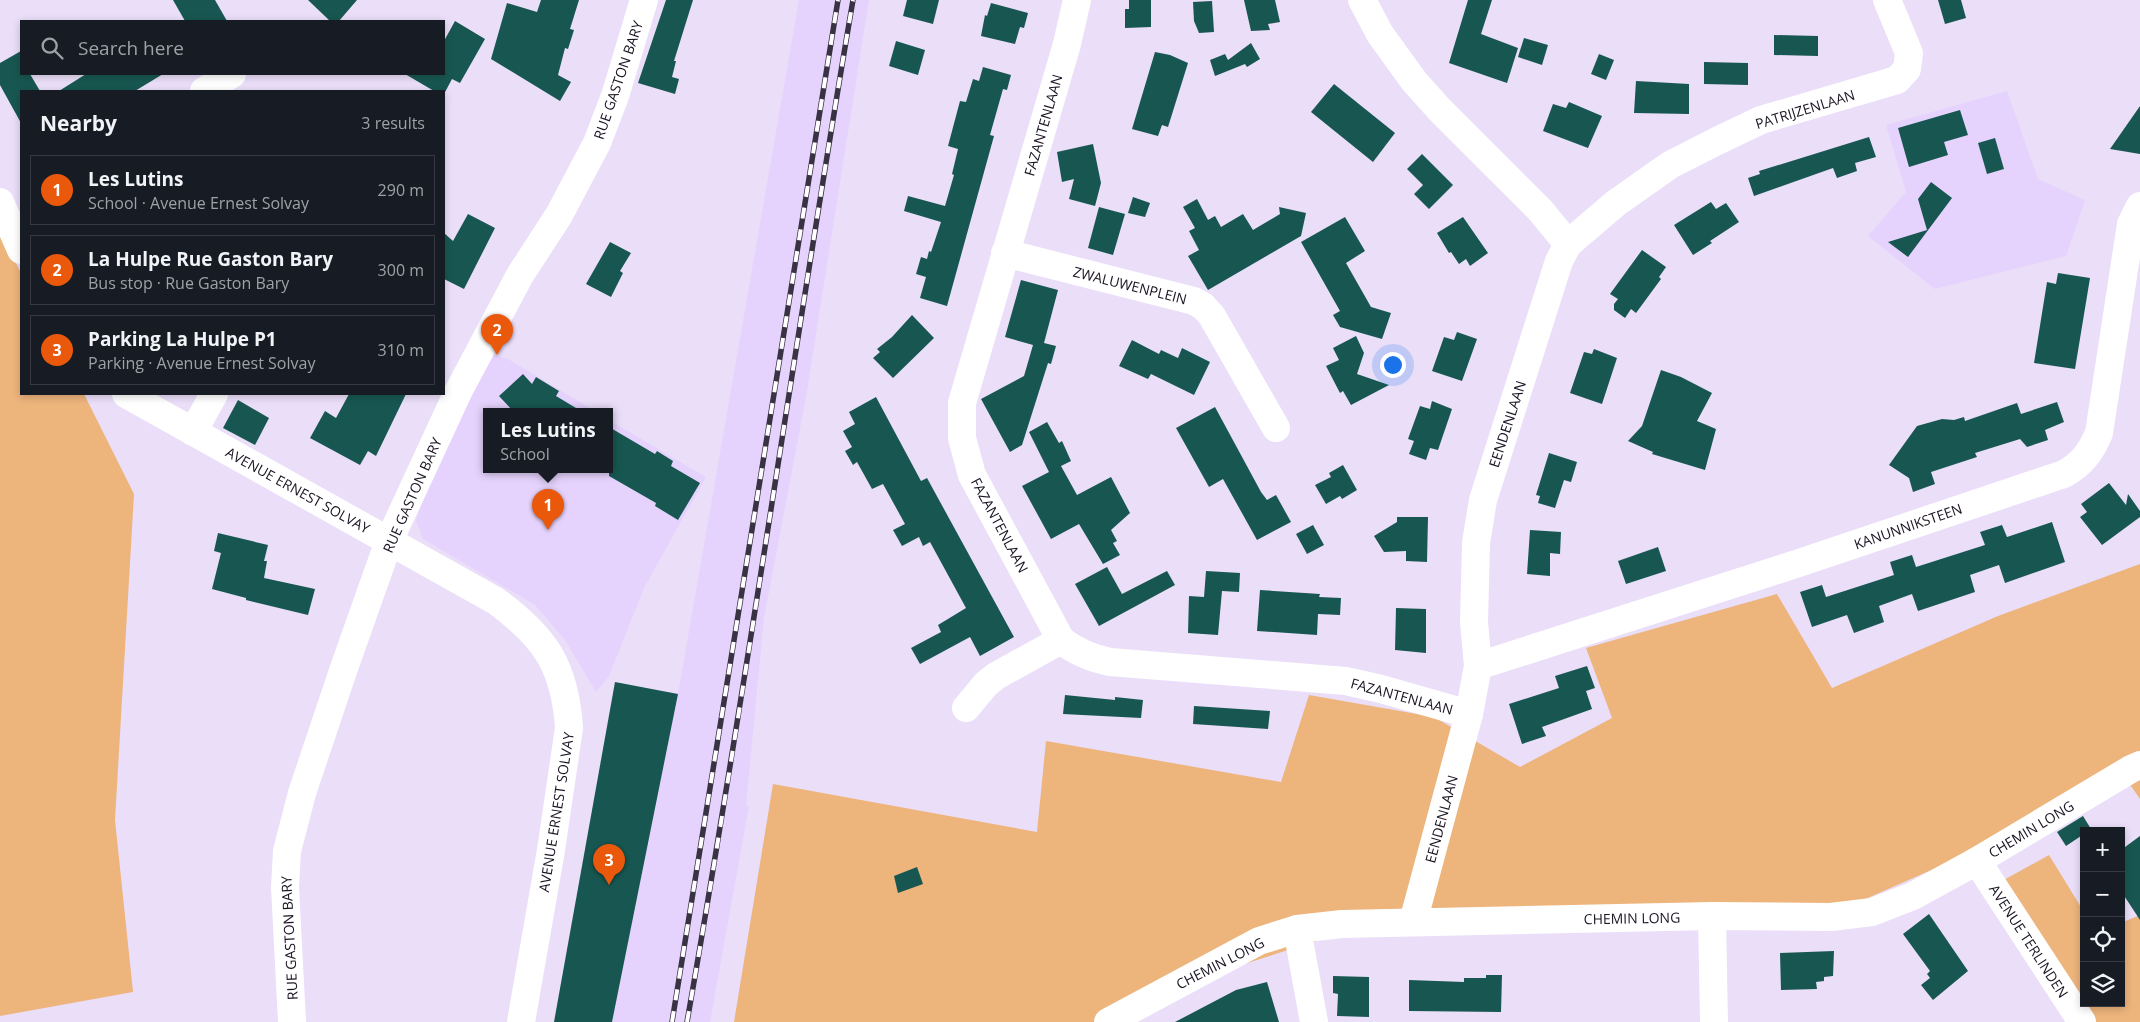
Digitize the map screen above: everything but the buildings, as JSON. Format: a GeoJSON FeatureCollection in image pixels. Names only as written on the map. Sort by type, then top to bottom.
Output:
{"type":"FeatureCollection","features":[{"type":"Feature","properties":{"kind":"street","name":"RUE GASTON BARY"},"geometry":{"type":"LineString","coordinates":[[292,1022],[285,887],[287,851],[302,793],[389,541],[458,392],[498,315],[520,275],[559,215],[597,143],[615,96],[644,0]]}},
{"type":"Feature","properties":{"kind":"street","name":"FAZANTENLAAN"},"geometry":{"type":"LineString","coordinates":[[1077,0],[962,403],[962,438],[972,475],[1061,640],[1072,649],[1089,657],[1110,662],[1346,681],[1469,714]]}},
{"type":"Feature","properties":{"kind":"street"},"geometry":{"type":"LineString","coordinates":[[1362,0],[1380,34],[1414,81],[1439,109],[1540,210],[1568,244]]}},
{"type":"Feature","properties":{"kind":"street","name":"PATRIJZENLAAN"},"geometry":{"type":"LineString","coordinates":[[1568,244],[1616,202],[1670,165],[1715,142],[1760,120],[1897,80],[1907,70],[1909,53],[1887,0]]}},
{"type":"Feature","properties":{"kind":"street"},"geometry":{"type":"LineString","coordinates":[[206,90],[230,75]]}},
{"type":"Feature","properties":{"kind":"street","name":"KANUNNIKSTEEN"},"geometry":{"type":"LineString","coordinates":[[1478,666],[1796,564],[2064,474],[2077,466],[2091,451],[2099,433],[2131,224],[2140,206]]}},
{"type":"Feature","properties":{"kind":"street"},"geometry":{"type":"LineString","coordinates":[[9,209],[20,247]]}},
{"type":"Feature","properties":{"kind":"street","name":"EENDENLAAN"},"geometry":{"type":"LineString","coordinates":[[1413,922],[1469,714],[1478,666],[1474,622],[1476,543],[1483,500],[1559,261],[1568,244]]}},
{"type":"Feature","properties":{"kind":"street","name":"ZWALUWENPLEIN"},"geometry":{"type":"LineString","coordinates":[[1005,253],[1194,301],[1203,306],[1212,316],[1276,428]]}},
{"type":"Feature","properties":{"kind":"street","name":"AVENUE ERNEST SOLVAY"},"geometry":{"type":"LineString","coordinates":[[128,395],[474,588],[523,621],[543,644],[559,674],[568,710],[569,728],[551,850],[521,1022]]}},
{"type":"Feature","properties":{"kind":"street"},"geometry":{"type":"LineString","coordinates":[[193,432],[213,395]]}},
{"type":"Feature","properties":{"kind":"street"},"geometry":{"type":"LineString","coordinates":[[966,708],[986,684],[996,676],[1061,640]]}},
{"type":"Feature","properties":{"kind":"street","name":"CHEMIN LONG"},"geometry":{"type":"LineString","coordinates":[[1108,1022],[1259,941],[1296,929],[1342,924],[1413,922],[1712,916],[1831,917],[1872,912],[1913,896],[1977,861],[2140,765]]}},
{"type":"Feature","properties":{"kind":"street","name":"AVENUE TERLINDEN"},"geometry":{"type":"LineString","coordinates":[[1977,861],[2082,1022]]}},
{"type":"Feature","properties":{"kind":"street"},"geometry":{"type":"LineString","coordinates":[[1712,916],[1714,1022]]}},
{"type":"Feature","properties":{"kind":"street"},"geometry":{"type":"LineString","coordinates":[[1296,929],[1314,1022]]}},
{"type":"Feature","properties":{"kind":"shaded area"},"geometry":{"type":"Polygon","coordinates":[[[799,0],[869,0],[806,397],[764,618],[746,805],[749,806],[710,1022],[612,1022],[678,694],[799,0]]]}},
{"type":"Feature","properties":{"kind":"shaded area"},"geometry":{"type":"Polygon","coordinates":[[[2007,91],[2038,179],[2085,200],[2066,256],[1935,289],[1868,236],[1906,192],[1886,125],[2007,91]]]}},
{"type":"Feature","properties":{"kind":"shaded area"},"geometry":{"type":"Polygon","coordinates":[[[0,232],[20,271],[20,395],[84,395],[134,494],[115,820],[133,992],[0,1016],[0,232]]]}},
{"type":"Feature","properties":{"kind":"shaded area"},"geometry":{"type":"Polygon","coordinates":[[[494,355],[508,359],[590,408],[483,408],[483,473],[613,473],[613,422],[706,477],[644,588],[609,676],[596,692],[565,640],[535,605],[423,539],[416,521],[426,491],[475,388],[494,355]]]}},
{"type":"Feature","properties":{"kind":"shaded area"},"geometry":{"type":"Polygon","coordinates":[[[2140,564],[2140,799],[2129,783],[1861,901],[1789,907],[1401,914],[1216,973],[1130,1022],[734,1022],[773,784],[1037,832],[1046,741],[1281,782],[1309,695],[1434,717],[1520,767],[1612,718],[1586,648],[1777,594],[1832,688],[1998,616],[2140,564]]]}},
{"type":"Feature","properties":{"kind":"shaded area"},"geometry":{"type":"Polygon","coordinates":[[[2049,855],[2080,905],[2080,1007],[2125,1007],[2125,921],[2140,915],[2140,1022],[2089,1022],[2002,881],[2049,855]]]}},
{"type":"Feature","properties":{"kind":"railway"},"geometry":{"type":"LineString","coordinates":[[672,1022],[838,0]]}},
{"type":"Feature","properties":{"kind":"railway"},"geometry":{"type":"LineString","coordinates":[[687,1022],[730,767],[853,0]]}},
{"type":"Feature","properties":{"kind":"place","name":"La Hulpe Rue Gaston Bary"},"geometry":{"type":"Point","coordinates":[497,355]}},
{"type":"Feature","properties":{"kind":"place","name":"Les Lutins"},"geometry":{"type":"Point","coordinates":[548,530]}},
{"type":"Feature","properties":{"kind":"place","name":"Parking La Hulpe P1"},"geometry":{"type":"Point","coordinates":[609,885]}}]}
